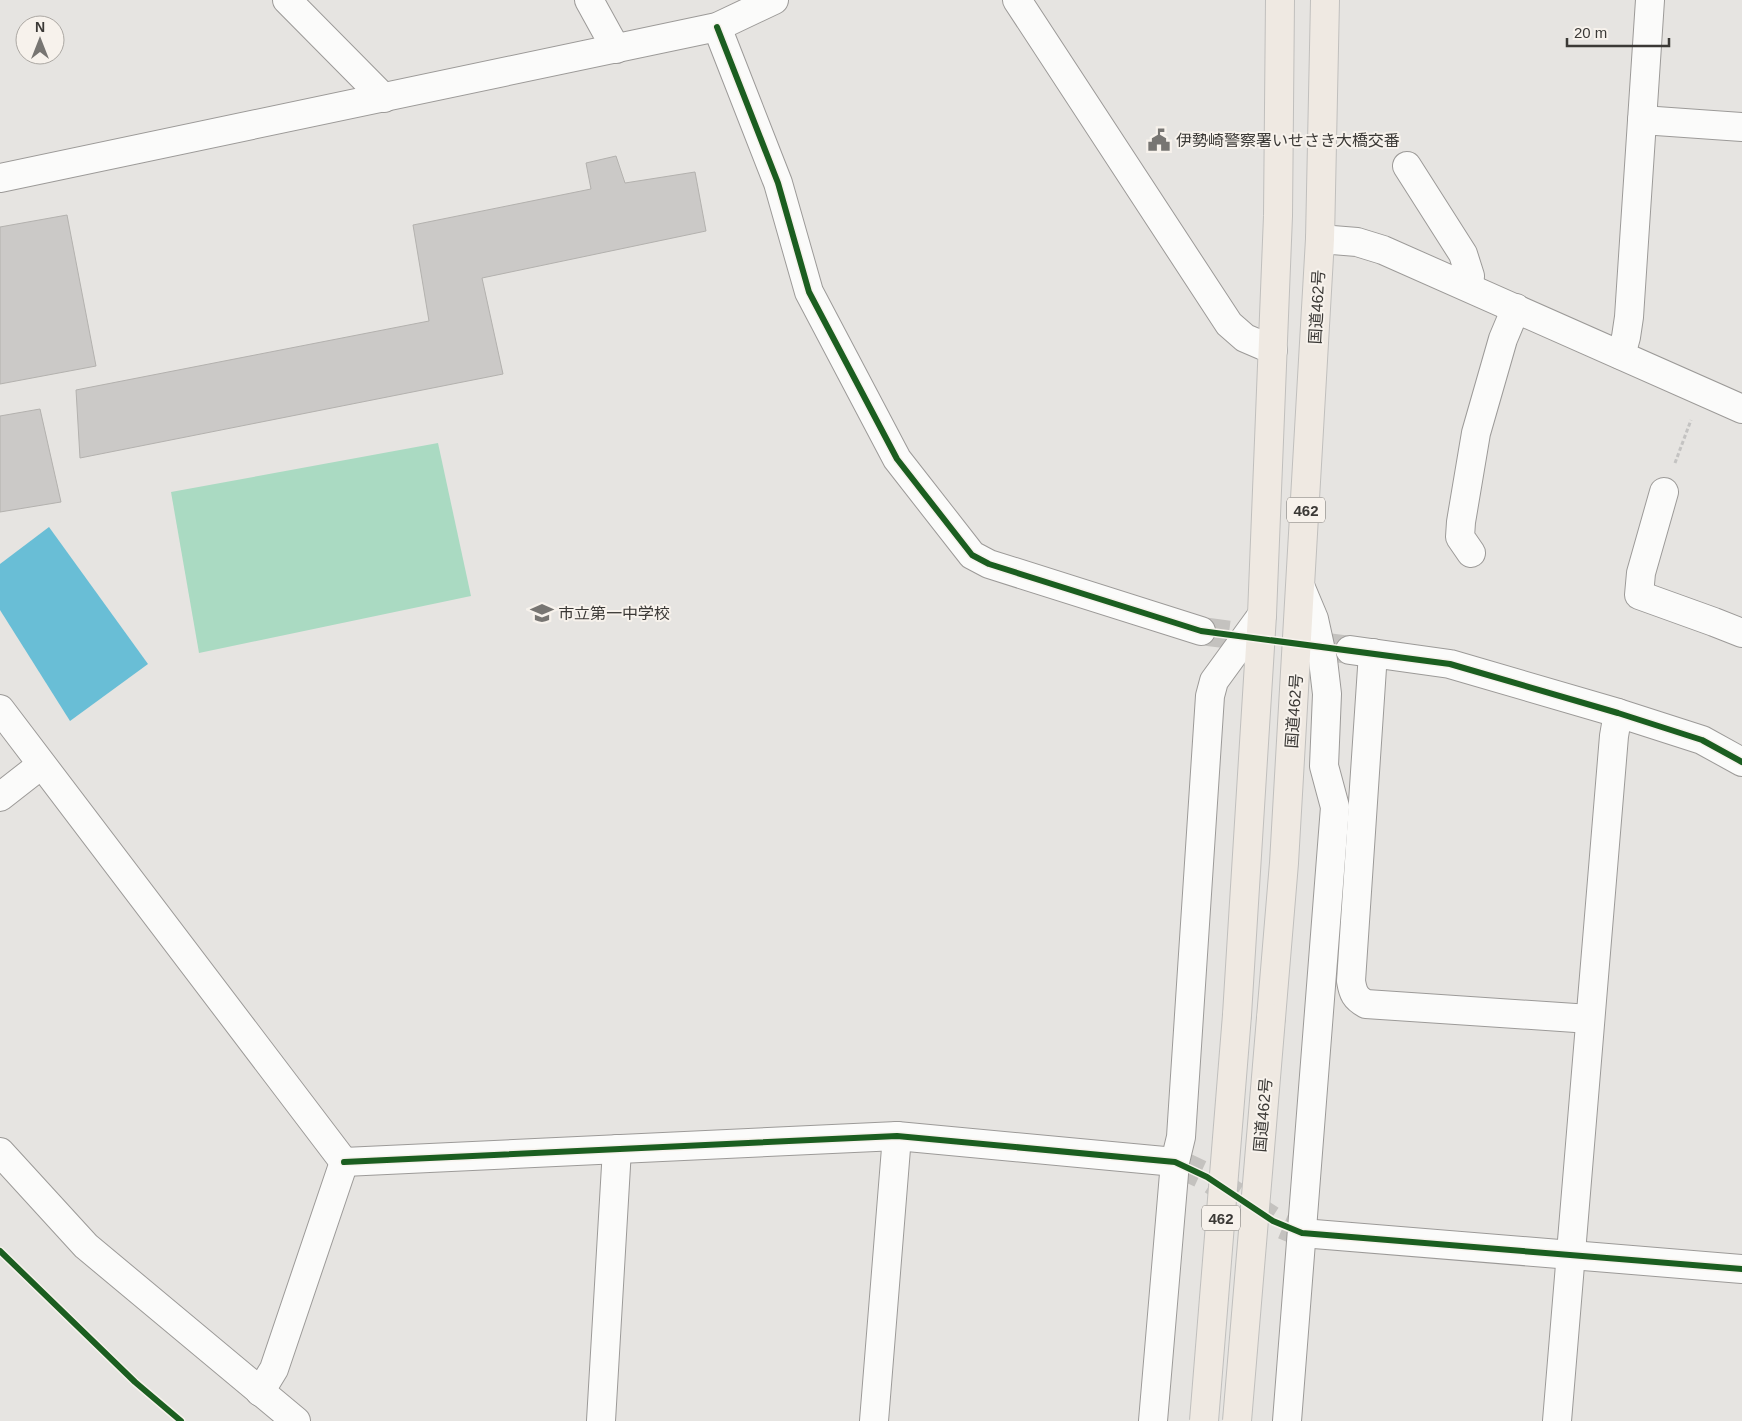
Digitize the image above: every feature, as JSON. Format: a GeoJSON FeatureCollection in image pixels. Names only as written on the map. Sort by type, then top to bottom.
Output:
{"type":"FeatureCollection","features":[{"type":"Feature","properties":{"kind":"highway","name":"国道462号"},"geometry":{"type":"LineString","coordinates":[[1204,1421],[1237,1015],[1262,615],[1278,216],[1280,0]]}},
{"type":"Feature","properties":{"kind":"highway","name":"国道462号"},"geometry":{"type":"LineString","coordinates":[[1237,1421],[1284,863],[1320,239],[1325,0]]}},
{"type":"Feature","properties":{"kind":"street"},"geometry":{"type":"LineString","coordinates":[[288,0],[384,98]]}},
{"type":"Feature","properties":{"kind":"street"},"geometry":{"type":"LineString","coordinates":[[589,0],[616,49]]}},
{"type":"Feature","properties":{"kind":"street"},"geometry":{"type":"LineString","coordinates":[[0,178],[718,27],[774,0]]}},
{"type":"Feature","properties":{"kind":"street"},"geometry":{"type":"LineString","coordinates":[[1017,0],[1229,324],[1245,338],[1273,350]]}},
{"type":"Feature","properties":{"kind":"street"},"geometry":{"type":"LineString","coordinates":[[1621,355],[1629,317],[1650,0]]}},
{"type":"Feature","properties":{"kind":"street"},"geometry":{"type":"LineString","coordinates":[[718,27],[778,183],[809,292],[897,459],[972,555],[988,564],[1201,631]]}},
{"type":"Feature","properties":{"kind":"street"},"geometry":{"type":"LineString","coordinates":[[1642,120],[1742,127]]}},
{"type":"Feature","properties":{"kind":"street"},"geometry":{"type":"LineString","coordinates":[[1407,166],[1463,254],[1470,276],[1469,287]]}},
{"type":"Feature","properties":{"kind":"street"},"geometry":{"type":"LineString","coordinates":[[1320,239],[1357,242],[1383,250],[1742,409]]}},
{"type":"Feature","properties":{"kind":"street"},"geometry":{"type":"LineString","coordinates":[[1471,553],[1460,537],[1476,433],[1503,339],[1516,308]]}},
{"type":"Feature","properties":{"kind":"street"},"geometry":{"type":"LineString","coordinates":[[1664,492],[1641,573],[1640,595],[1742,634]]}},
{"type":"Feature","properties":{"kind":"street"},"geometry":{"type":"LineString","coordinates":[[1287,1421],[1335,807],[1324,766],[1327,694],[1323,660],[1314,619],[1301,588]]}},
{"type":"Feature","properties":{"kind":"street"},"geometry":{"type":"LineString","coordinates":[[1153,1421],[1175,1162],[1180,1138],[1210,696],[1214,681],[1262,615]]}},
{"type":"Feature","properties":{"kind":"street"},"geometry":{"type":"LineString","coordinates":[[1590,1019],[1366,1004],[1357,999],[1352,992],[1350,981],[1361,652],[1450,664],[1618,713],[1702,740],[1742,762]]}},
{"type":"Feature","properties":{"kind":"street"},"geometry":{"type":"LineString","coordinates":[[0,709],[344,1162]]}},
{"type":"Feature","properties":{"kind":"street"},"geometry":{"type":"LineString","coordinates":[[1556,1421],[1614,736],[1618,713]]}},
{"type":"Feature","properties":{"kind":"street"},"geometry":{"type":"LineString","coordinates":[[0,797],[41,765]]}},
{"type":"Feature","properties":{"kind":"street"},"geometry":{"type":"LineString","coordinates":[[344,1162],[897,1136],[1175,1162]]}},
{"type":"Feature","properties":{"kind":"street"},"geometry":{"type":"LineString","coordinates":[[874,1421],[897,1136]]}},
{"type":"Feature","properties":{"kind":"street"},"geometry":{"type":"LineString","coordinates":[[601,1421],[617,1149]]}},
{"type":"Feature","properties":{"kind":"street"},"geometry":{"type":"LineString","coordinates":[[0,1152],[86,1246],[296,1421]]}},
{"type":"Feature","properties":{"kind":"street"},"geometry":{"type":"LineString","coordinates":[[260,1392],[274,1369],[344,1162]]}},
{"type":"Feature","properties":{"kind":"street"},"geometry":{"type":"LineString","coordinates":[[1302,1233],[1742,1270]]}},
{"type":"Feature","properties":{"kind":"path"},"geometry":{"type":"LineString","coordinates":[[1664,492],[1702,392]]}},
{"type":"Feature","properties":{"kind":"green space"},"geometry":{"type":"Polygon","coordinates":[[[438,443],[471,596],[199,653],[171,492],[438,443]]]}},
{"type":"Feature","properties":{"kind":"water"},"geometry":{"type":"Polygon","coordinates":[[[49,527],[148,664],[70,721],[0,610],[0,564],[49,527]]]}},
{"type":"Feature","properties":{"kind":"building"},"geometry":{"type":"Polygon","coordinates":[[[616,156],[625,183],[695,172],[706,231],[482,278],[503,374],[80,458],[76,390],[429,321],[413,225],[591,189],[586,163],[616,156]]]}},
{"type":"Feature","properties":{"kind":"building"},"geometry":{"type":"Polygon","coordinates":[[[67,215],[96,366],[0,384],[0,227],[67,215]]]}},
{"type":"Feature","properties":{"kind":"building"},"geometry":{"type":"Polygon","coordinates":[[[40,409],[61,502],[0,512],[0,416],[40,409]]]}},
{"type":"Feature","properties":{"kind":"tunnel"},"geometry":{"type":"LineString","coordinates":[[1201,631],[1350,650]]}},
{"type":"Feature","properties":{"kind":"tunnel"},"geometry":{"type":"LineString","coordinates":[[1175,1162],[1207,1177],[1273,1221],[1302,1233]]}},
{"type":"Feature","properties":{"kind":"cycle path"},"geometry":{"type":"LineString","coordinates":[[717,27],[778,183],[809,292],[897,459],[972,555],[989,564],[1201,631],[1450,664],[1618,713],[1702,740],[1742,762]]}},
{"type":"Feature","properties":{"kind":"cycle path"},"geometry":{"type":"LineString","coordinates":[[344,1162],[897,1136],[1175,1162],[1207,1177],[1273,1221],[1302,1233],[1742,1269]]}},
{"type":"Feature","properties":{"kind":"cycle path"},"geometry":{"type":"LineString","coordinates":[[0,1251],[135,1382],[181,1421]]}},
{"type":"Feature","properties":{"kind":"place","name":"伊勢崎警察署いせさき大橋交番"},"geometry":{"type":"Point","coordinates":[1159,140]}},
{"type":"Feature","properties":{"kind":"place","name":"市立第一中学校"},"geometry":{"type":"Point","coordinates":[542,613]}}]}
